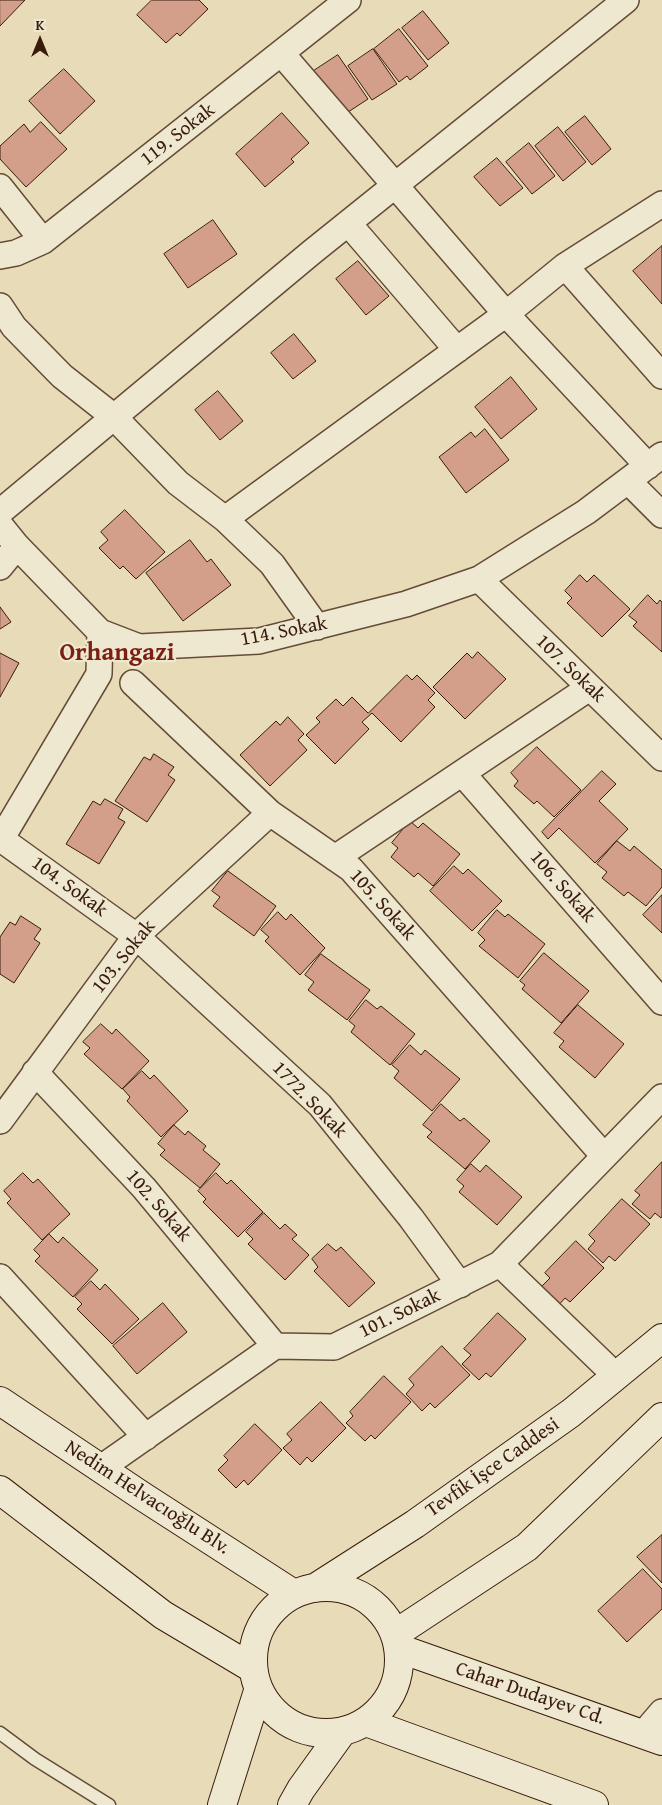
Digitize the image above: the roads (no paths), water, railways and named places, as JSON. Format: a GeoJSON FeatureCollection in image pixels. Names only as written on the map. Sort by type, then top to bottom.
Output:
{"type":"FeatureCollection","features":[{"type":"Feature","properties":{"kind":"main road","name":"Tevfik İşce Caddesi"},"geometry":{"type":"LineString","coordinates":[[305,1590],[415,1524],[571,1412],[662,1338]]}},
{"type":"Feature","properties":{"kind":"main road","name":"Nedim Helvacıoğlu Blv."},"geometry":{"type":"LineString","coordinates":[[0,1401],[101,1468],[305,1590]]}},
{"type":"Feature","properties":{"kind":"main road"},"geometry":{"type":"LineString","coordinates":[[396,1641],[526,1547],[662,1417]]}},
{"type":"Feature","properties":{"kind":"main road"},"geometry":{"type":"LineString","coordinates":[[0,1490],[164,1615],[255,1680],[272,1711],[293,1726],[317,1733],[354,1727],[594,1805]]}},
{"type":"Feature","properties":{"kind":"main road"},"geometry":{"type":"LineString","coordinates":[[222,1805],[255,1680],[253,1645],[261,1624],[275,1606],[305,1590],[340,1588],[363,1597],[382,1613],[396,1641],[398,1670],[393,1690],[382,1708],[354,1727],[301,1789],[292,1805]]}},
{"type":"Feature","properties":{"kind":"main road","name":"Cahar Dudayev Cd."},"geometry":{"type":"LineString","coordinates":[[396,1641],[653,1737]]}},
{"type":"Feature","properties":{"kind":"street","name":"119. Sokak"},"geometry":{"type":"LineString","coordinates":[[0,256],[16,253],[43,241],[348,0]]}},
{"type":"Feature","properties":{"kind":"street"},"geometry":{"type":"LineString","coordinates":[[0,512],[348,223],[626,0]]}},
{"type":"Feature","properties":{"kind":"street"},"geometry":{"type":"LineString","coordinates":[[281,53],[506,314],[655,461]]}},
{"type":"Feature","properties":{"kind":"street"},"geometry":{"type":"LineString","coordinates":[[0,187],[43,241]]}},
{"type":"Feature","properties":{"kind":"street"},"geometry":{"type":"LineString","coordinates":[[225,519],[506,314],[566,266],[662,204]]}},
{"type":"Feature","properties":{"kind":"street"},"geometry":{"type":"LineString","coordinates":[[348,223],[457,350]]}},
{"type":"Feature","properties":{"kind":"street"},"geometry":{"type":"LineString","coordinates":[[566,266],[662,376]]}},
{"type":"Feature","properties":{"kind":"street"},"geometry":{"type":"LineString","coordinates":[[0,306],[7,332],[114,417],[178,483],[225,519],[272,564],[317,626]]}},
{"type":"Feature","properties":{"kind":"street","name":"114. Sokak"},"geometry":{"type":"LineString","coordinates":[[100,632],[139,647],[259,641],[406,604],[479,579],[586,512],[655,461]]}},
{"type":"Feature","properties":{"kind":"street"},"geometry":{"type":"LineString","coordinates":[[628,481],[662,515]]}},
{"type":"Feature","properties":{"kind":"street"},"geometry":{"type":"LineString","coordinates":[[0,525],[17,546],[100,632],[99,674],[1,840]]}},
{"type":"Feature","properties":{"kind":"street"},"geometry":{"type":"LineString","coordinates":[[0,567],[17,546]]}},
{"type":"Feature","properties":{"kind":"street","name":"107. Sokak"},"geometry":{"type":"LineString","coordinates":[[479,579],[662,758]]}},
{"type":"Feature","properties":{"kind":"street"},"geometry":{"type":"LineString","coordinates":[[99,674],[133,683],[139,647]]}},
{"type":"Feature","properties":{"kind":"street","name":"105. Sokak"},"geometry":{"type":"LineString","coordinates":[[133,683],[270,813],[351,869],[604,1156]]}},
{"type":"Feature","properties":{"kind":"street"},"geometry":{"type":"LineString","coordinates":[[336,858],[589,688]]}},
{"type":"Feature","properties":{"kind":"street","name":"106. Sokak"},"geometry":{"type":"LineString","coordinates":[[462,773],[662,1002]]}},
{"type":"Feature","properties":{"kind":"street","name":"103. Sokak"},"geometry":{"type":"LineString","coordinates":[[0,1121],[136,936],[270,813]]}},
{"type":"Feature","properties":{"kind":"street","name":"104. Sokak"},"geometry":{"type":"LineString","coordinates":[[1,840],[136,936]]}},
{"type":"Feature","properties":{"kind":"street","name":"1772. Sokak"},"geometry":{"type":"LineString","coordinates":[[136,936],[320,1105],[411,1218],[460,1285]]}},
{"type":"Feature","properties":{"kind":"street","name":"102. Sokak"},"geometry":{"type":"LineString","coordinates":[[35,1072],[144,1188],[275,1346]]}},
{"type":"Feature","properties":{"kind":"street","name":"101. Sokak"},"geometry":{"type":"LineString","coordinates":[[275,1346],[334,1347],[500,1264],[662,1097]]}},
{"type":"Feature","properties":{"kind":"street"},"geometry":{"type":"LineString","coordinates":[[500,1264],[616,1376]]}},
{"type":"Feature","properties":{"kind":"street"},"geometry":{"type":"LineString","coordinates":[[0,1277],[146,1437]]}},
{"type":"Feature","properties":{"kind":"street"},"geometry":{"type":"LineString","coordinates":[[101,1468],[275,1346]]}},
{"type":"Feature","properties":{"kind":"street"},"geometry":{"type":"LineString","coordinates":[[653,1737],[662,1712]]}},
{"type":"Feature","properties":{"kind":"lane"},"geometry":{"type":"LineString","coordinates":[[0,1733],[35,1759],[109,1805]]}},
{"type":"Feature","properties":{"kind":"district","name":"Orhangazi"},"geometry":{"type":"Point","coordinates":[117,654]}}]}
